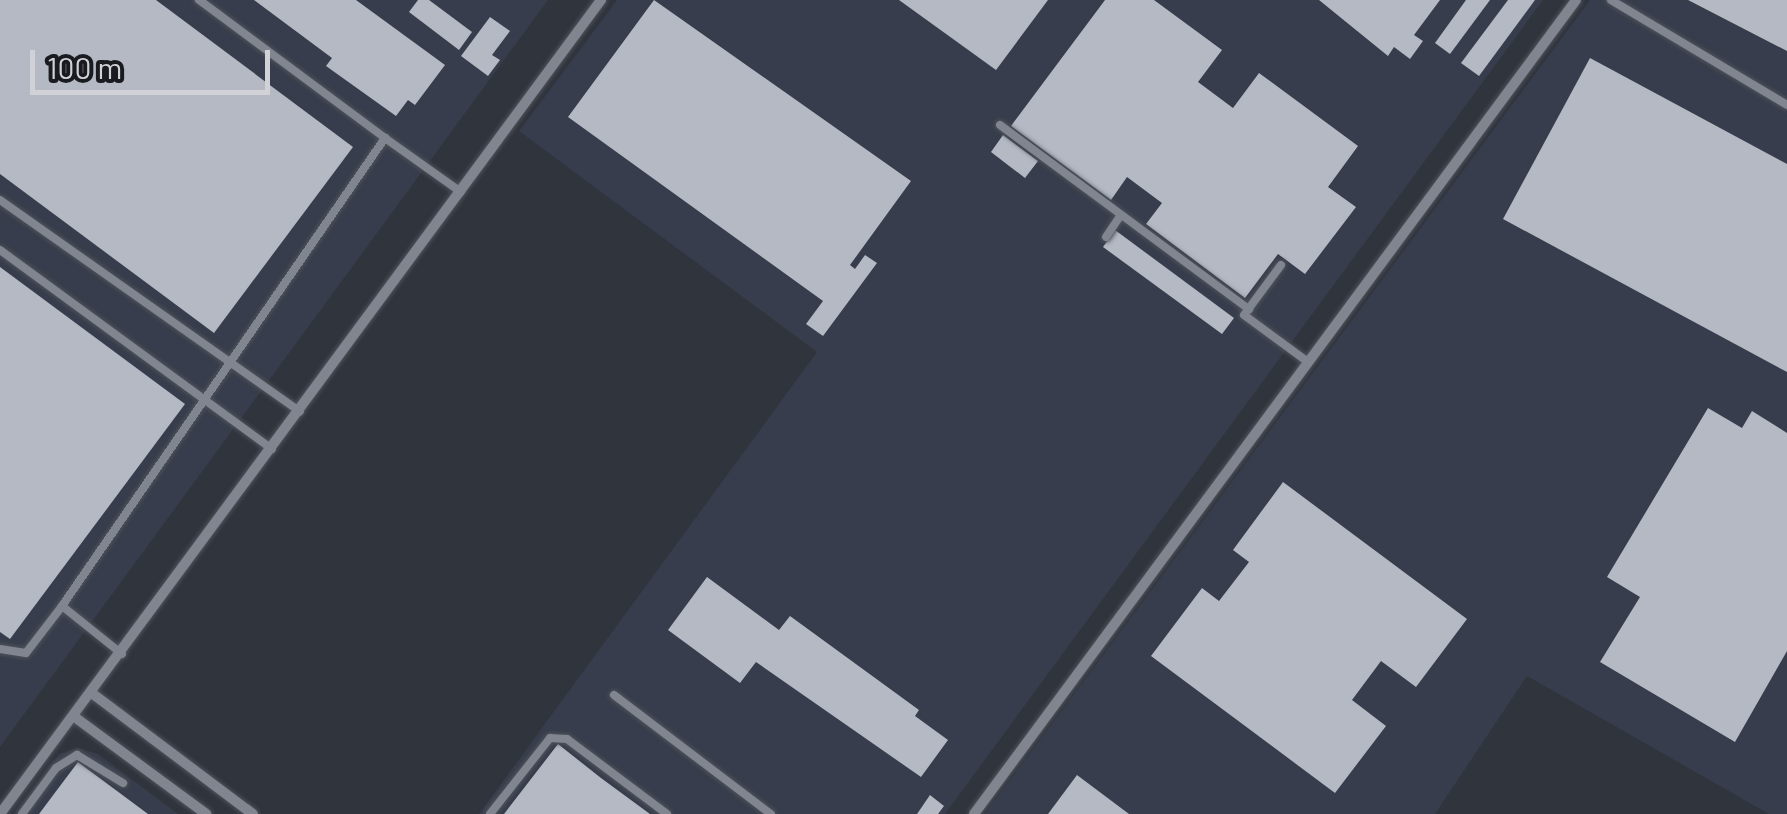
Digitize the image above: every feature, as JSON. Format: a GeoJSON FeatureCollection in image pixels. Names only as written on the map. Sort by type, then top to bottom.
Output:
{"type":"FeatureCollection","features":[{"type":"Feature","properties":{"kind":"street"},"geometry":{"type":"LineString","coordinates":[[0,814],[76,718],[601,0]]}},
{"type":"Feature","properties":{"kind":"street"},"geometry":{"type":"LineString","coordinates":[[974,814],[1576,0]]}},
{"type":"Feature","properties":{"kind":"street"},"geometry":{"type":"LineString","coordinates":[[93,694],[253,814]]}},
{"type":"Feature","properties":{"kind":"street"},"geometry":{"type":"LineString","coordinates":[[76,718],[206,814]]}},
{"type":"Feature","properties":{"kind":"lane"},"geometry":{"type":"LineString","coordinates":[[198,0],[461,192]]}},
{"type":"Feature","properties":{"kind":"lane"},"geometry":{"type":"LineString","coordinates":[[1610,0],[1787,105]]}},
{"type":"Feature","properties":{"kind":"lane"},"geometry":{"type":"LineString","coordinates":[[1000,124],[1249,309]]}},
{"type":"Feature","properties":{"kind":"lane"},"geometry":{"type":"LineString","coordinates":[[0,648],[26,654],[232,366],[385,138]]}},
{"type":"Feature","properties":{"kind":"lane"},"geometry":{"type":"LineString","coordinates":[[0,200],[300,412]]}},
{"type":"Feature","properties":{"kind":"lane"},"geometry":{"type":"LineString","coordinates":[[1106,237],[1120,216]]}},
{"type":"Feature","properties":{"kind":"lane"},"geometry":{"type":"LineString","coordinates":[[0,250],[272,450]]}},
{"type":"Feature","properties":{"kind":"lane"},"geometry":{"type":"LineString","coordinates":[[1281,265],[1244,315],[1308,362]]}},
{"type":"Feature","properties":{"kind":"lane"},"geometry":{"type":"LineString","coordinates":[[62,606],[122,654]]}},
{"type":"Feature","properties":{"kind":"lane"},"geometry":{"type":"LineString","coordinates":[[614,696],[770,814]]}},
{"type":"Feature","properties":{"kind":"lane"},"geometry":{"type":"LineString","coordinates":[[490,814],[550,738],[567,739],[667,814]]}},
{"type":"Feature","properties":{"kind":"lane"},"geometry":{"type":"LineString","coordinates":[[22,814],[56,768],[77,755],[122,783]]}},
{"type":"Feature","properties":{"kind":"shaded area"},"geometry":{"type":"Polygon","coordinates":[[[0,0],[548,0],[0,747],[0,0]]]}},
{"type":"Feature","properties":{"kind":"shaded area"},"geometry":{"type":"Polygon","coordinates":[[[617,0],[1543,0],[945,814],[479,814],[817,352],[519,131],[617,0]]]}},
{"type":"Feature","properties":{"kind":"shaded area"},"geometry":{"type":"Polygon","coordinates":[[[1590,0],[1787,0],[1787,814],[1769,814],[1527,676],[1435,814],[985,814],[1590,0]]]}},
{"type":"Feature","properties":{"kind":"shaded area"},"geometry":{"type":"Polygon","coordinates":[[[78,748],[98,754],[178,814],[14,814],[59,754],[78,748]]]}},
{"type":"Feature","properties":{"kind":"building"},"geometry":{"type":"Polygon","coordinates":[[[0,0],[156,0],[353,147],[214,333],[0,174],[0,0]]]}},
{"type":"Feature","properties":{"kind":"building"},"geometry":{"type":"Polygon","coordinates":[[[254,0],[356,0],[445,65],[415,105],[408,100],[396,116],[326,66],[332,58],[254,0]]]}},
{"type":"Feature","properties":{"kind":"building"},"geometry":{"type":"Polygon","coordinates":[[[418,0],[429,0],[472,32],[459,50],[409,12],[418,0]]]}},
{"type":"Feature","properties":{"kind":"building"},"geometry":{"type":"Polygon","coordinates":[[[654,0],[911,181],[850,265],[855,269],[865,255],[877,263],[823,336],[806,324],[823,301],[568,117],[654,0]]]}},
{"type":"Feature","properties":{"kind":"building"},"geometry":{"type":"Polygon","coordinates":[[[899,0],[1048,0],[996,70],[899,0]]]}},
{"type":"Feature","properties":{"kind":"building"},"geometry":{"type":"Polygon","coordinates":[[[1105,0],[1154,0],[1222,50],[1198,82],[1233,108],[1259,73],[1358,146],[1328,187],[1356,207],[1305,274],[1278,254],[1245,298],[1146,224],[1162,203],[1127,177],[1111,200],[1011,126],[1105,0]]]}},
{"type":"Feature","properties":{"kind":"building"},"geometry":{"type":"Polygon","coordinates":[[[1319,0],[1440,0],[1414,35],[1423,41],[1410,59],[1394,47],[1388,56],[1319,0]]]}},
{"type":"Feature","properties":{"kind":"building"},"geometry":{"type":"Polygon","coordinates":[[[1466,0],[1490,0],[1450,54],[1435,43],[1466,0]]]}},
{"type":"Feature","properties":{"kind":"building"},"geometry":{"type":"Polygon","coordinates":[[[1508,0],[1535,0],[1479,76],[1461,63],[1508,0]]]}},
{"type":"Feature","properties":{"kind":"building"},"geometry":{"type":"Polygon","coordinates":[[[1688,0],[1787,0],[1787,51],[1688,0]]]}},
{"type":"Feature","properties":{"kind":"building"},"geometry":{"type":"Polygon","coordinates":[[[490,17],[510,31],[492,55],[500,60],[488,76],[461,56],[490,17]]]}},
{"type":"Feature","properties":{"kind":"building"},"geometry":{"type":"Polygon","coordinates":[[[1590,58],[1787,164],[1787,372],[1503,219],[1590,58]]]}},
{"type":"Feature","properties":{"kind":"building"},"geometry":{"type":"Polygon","coordinates":[[[1003,135],[1038,161],[1025,178],[991,152],[1003,135]]]}},
{"type":"Feature","properties":{"kind":"building"},"geometry":{"type":"Polygon","coordinates":[[[1115,230],[1234,318],[1222,334],[1103,247],[1115,230]]]}},
{"type":"Feature","properties":{"kind":"building"},"geometry":{"type":"Polygon","coordinates":[[[0,267],[185,404],[10,639],[0,632],[0,267]]]}},
{"type":"Feature","properties":{"kind":"building"},"geometry":{"type":"Polygon","coordinates":[[[1708,408],[1742,428],[1752,411],[1787,433],[1787,651],[1735,742],[1600,662],[1640,597],[1607,577],[1708,408]]]}},
{"type":"Feature","properties":{"kind":"building"},"geometry":{"type":"Polygon","coordinates":[[[1283,482],[1467,619],[1416,687],[1381,661],[1352,700],[1386,726],[1335,793],[1151,656],[1202,588],[1219,601],[1249,562],[1233,550],[1283,482]]]}},
{"type":"Feature","properties":{"kind":"building"},"geometry":{"type":"Polygon","coordinates":[[[707,577],[779,630],[790,616],[919,710],[915,716],[948,740],[921,777],[756,662],[740,683],[668,630],[707,577]]]}},
{"type":"Feature","properties":{"kind":"building"},"geometry":{"type":"Polygon","coordinates":[[[558,744],[601,778],[650,814],[504,814],[558,744]]]}},
{"type":"Feature","properties":{"kind":"building"},"geometry":{"type":"Polygon","coordinates":[[[78,762],[148,814],[39,814],[78,762]]]}},
{"type":"Feature","properties":{"kind":"building"},"geometry":{"type":"Polygon","coordinates":[[[1077,775],[1129,814],[1048,814],[1077,775]]]}},
{"type":"Feature","properties":{"kind":"building"},"geometry":{"type":"Polygon","coordinates":[[[930,795],[944,806],[938,814],[917,814],[930,795]]]}}]}
